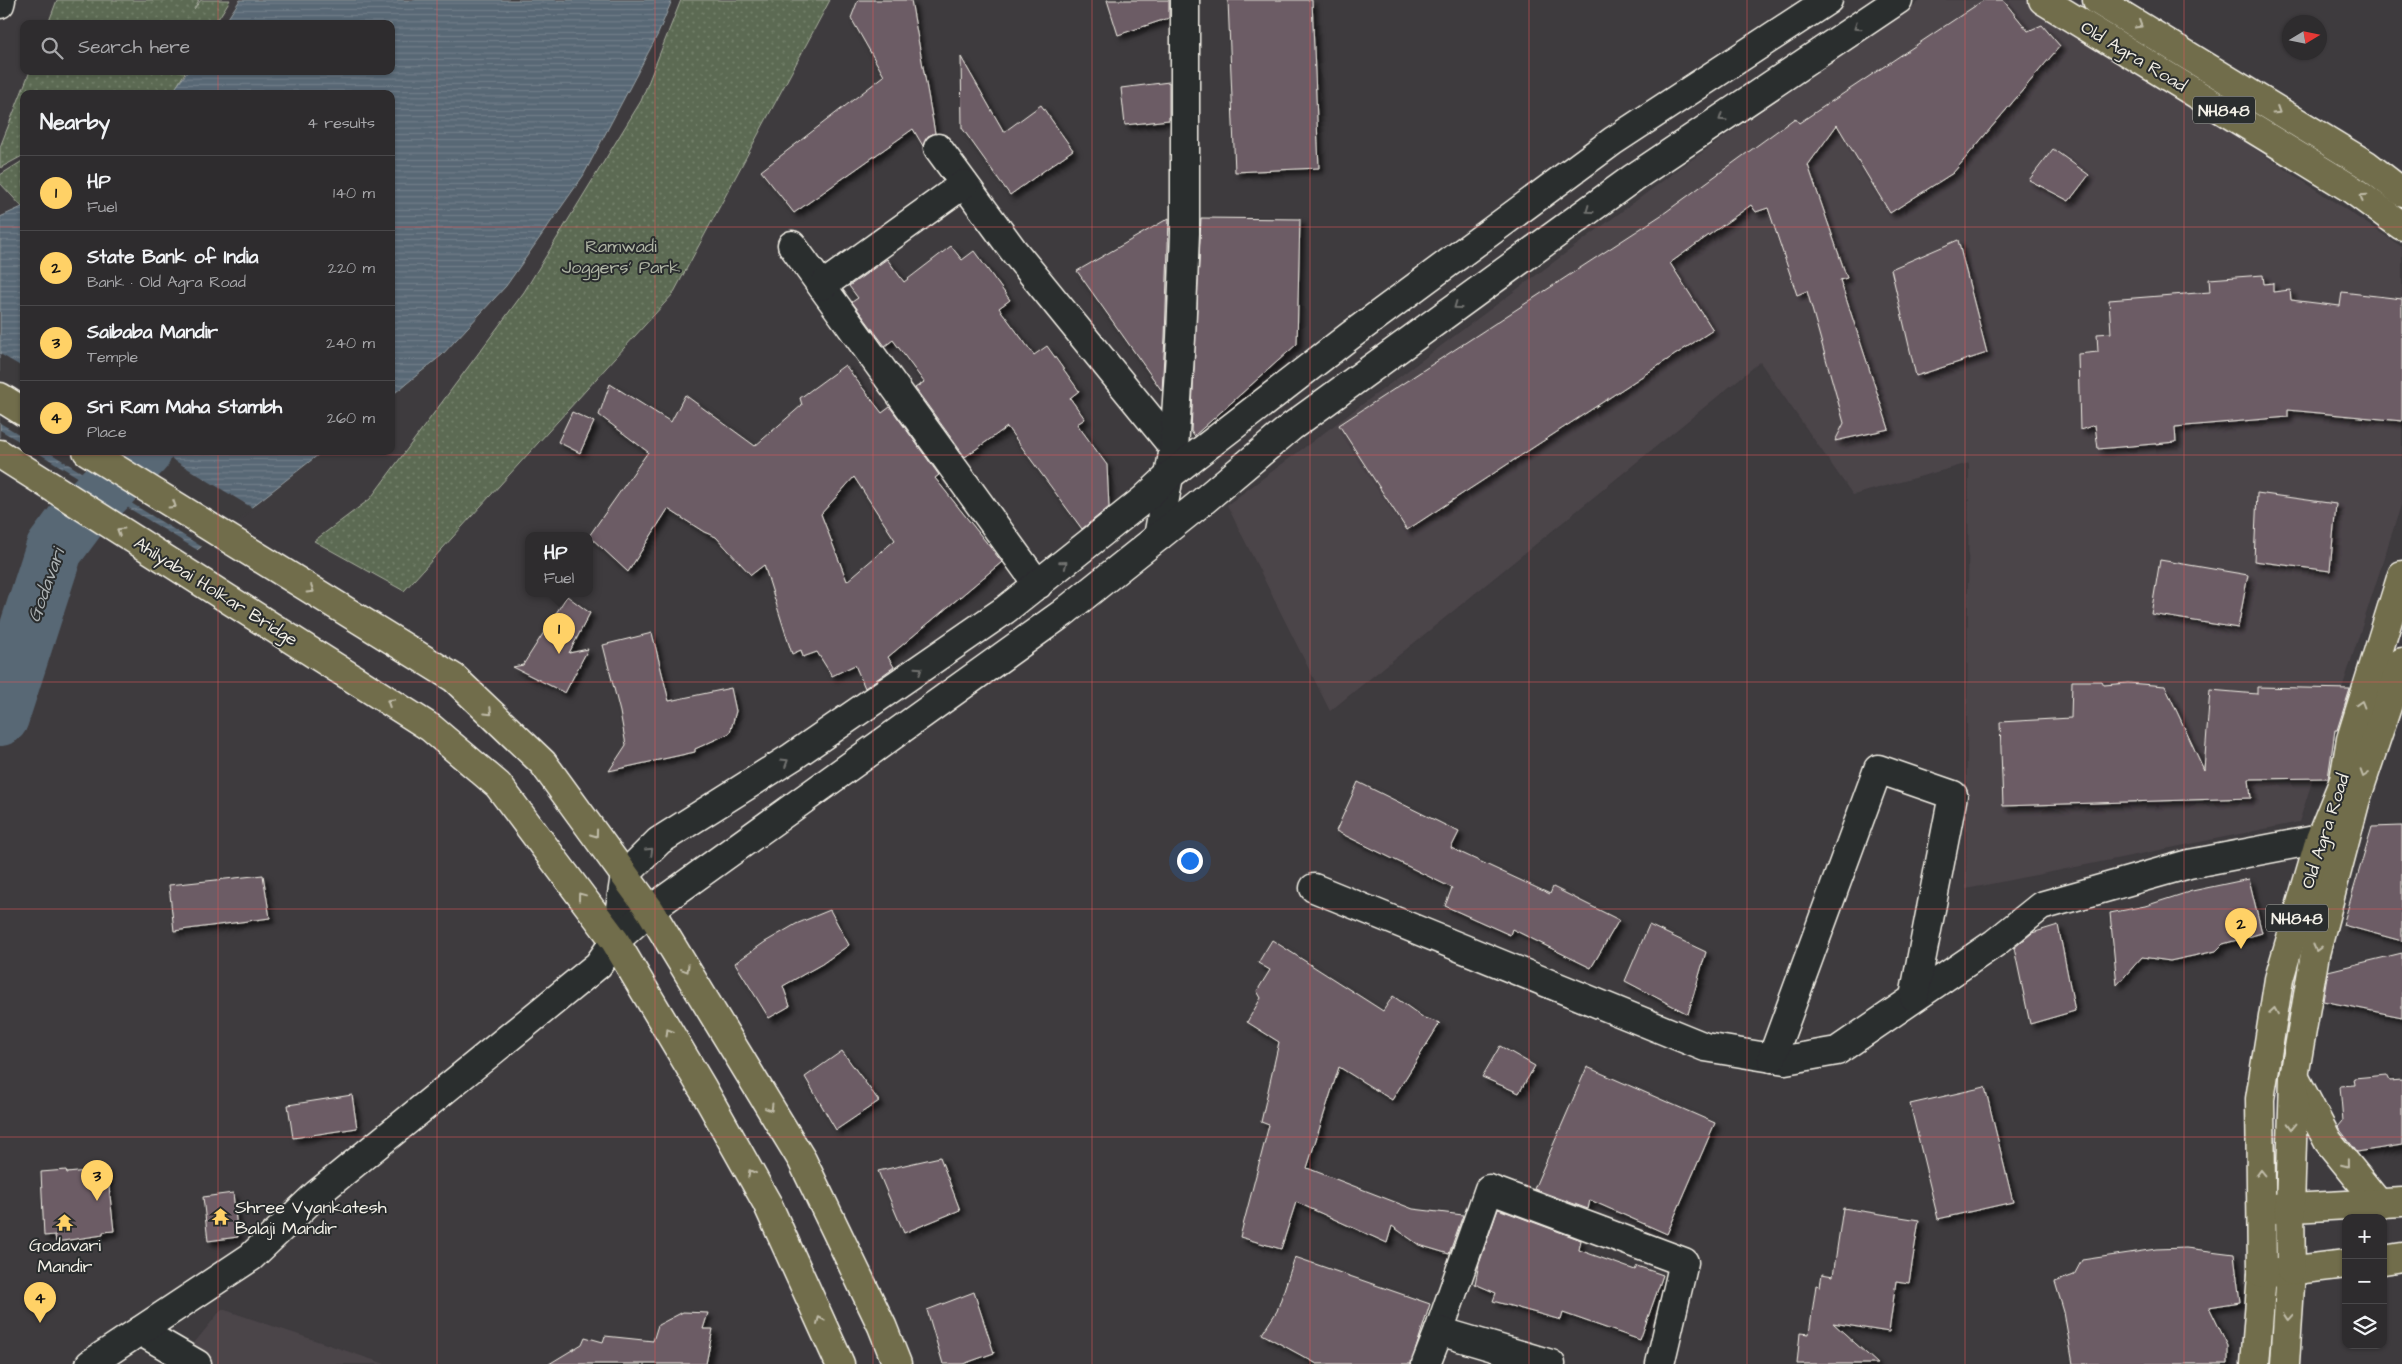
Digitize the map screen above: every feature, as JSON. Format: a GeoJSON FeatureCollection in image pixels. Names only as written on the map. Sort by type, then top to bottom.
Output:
{"type":"FeatureCollection","features":[{"type":"Feature","properties":{"kind":"main road","name":"Old Agra Road"},"geometry":{"type":"LineString","coordinates":[[2043,0],[2350,188],[2402,226]]}},
{"type":"Feature","properties":{"kind":"main road","name":"Old Agra Road"},"geometry":{"type":"LineString","coordinates":[[2097,0],[2367,165],[2402,192]]}},
{"type":"Feature","properties":{"kind":"main road"},"geometry":{"type":"LineString","coordinates":[[0,397],[20,410]]}},
{"type":"Feature","properties":{"kind":"main road","name":"Ahilyabai Holkar Bridge"},"geometry":{"type":"LineString","coordinates":[[0,454],[431,728],[498,785],[615,941],[767,1203],[840,1364]]}},
{"type":"Feature","properties":{"kind":"main road"},"geometry":{"type":"LineString","coordinates":[[93,455],[454,678],[543,763],[650,910],[802,1160],[882,1326],[897,1364]]}},
{"type":"Feature","properties":{"kind":"main road","name":"Old Agra Road"},"geometry":{"type":"LineString","coordinates":[[2285,1364],[2290,1270],[2294,1077],[2315,954],[2348,827],[2362,743],[2402,575]]}},
{"type":"Feature","properties":{"kind":"main road","name":"Old Agra Road"},"geometry":{"type":"LineString","coordinates":[[2256,1364],[2262,1274],[2260,1099],[2279,979],[2320,838],[2344,780],[2402,662]]}},
{"type":"Feature","properties":{"kind":"main road"},"geometry":{"type":"LineString","coordinates":[[2294,1077],[2328,1141],[2391,1203]]}},
{"type":"Feature","properties":{"kind":"main road"},"geometry":{"type":"LineString","coordinates":[[2261,1209],[2391,1203]]}},
{"type":"Feature","properties":{"kind":"main road"},"geometry":{"type":"LineString","coordinates":[[2387,1259],[2402,1257]]}},
{"type":"Feature","properties":{"kind":"main road"},"geometry":{"type":"LineString","coordinates":[[2262,1274],[2342,1264]]}},
{"type":"Feature","properties":{"kind":"street"},"geometry":{"type":"LineString","coordinates":[[0,4],[1,0]]}},
{"type":"Feature","properties":{"kind":"street"},"geometry":{"type":"LineString","coordinates":[[1158,537],[1174,448],[1185,233],[1185,0]]}},
{"type":"Feature","properties":{"kind":"street"},"geometry":{"type":"LineString","coordinates":[[615,941],[625,874],[659,841],[792,757],[996,616],[1038,585],[1170,475],[1351,335],[1613,141],[1828,0]]}},
{"type":"Feature","properties":{"kind":"street"},"geometry":{"type":"LineString","coordinates":[[90,1364],[251,1257],[317,1194],[598,965],[615,941],[650,910],[1064,613],[1290,427],[1633,178],[1898,0]]}},
{"type":"Feature","properties":{"kind":"street"},"geometry":{"type":"LineString","coordinates":[[938,148],[1013,250],[1174,448]]}},
{"type":"Feature","properties":{"kind":"street"},"geometry":{"type":"LineString","coordinates":[[822,286],[964,184]]}},
{"type":"Feature","properties":{"kind":"street"},"geometry":{"type":"LineString","coordinates":[[792,245],[1038,585]]}},
{"type":"Feature","properties":{"kind":"street"},"geometry":{"type":"LineString","coordinates":[[1772,1058],[1878,769],[1953,796],[1914,998]]}},
{"type":"Feature","properties":{"kind":"street"},"geometry":{"type":"LineString","coordinates":[[1314,888],[1705,1047],[1785,1060],[1837,1050],[1995,943],[2041,906],[2189,864],[2320,838]]}},
{"type":"Feature","properties":{"kind":"street"},"geometry":{"type":"LineString","coordinates":[[1426,1364],[1489,1189],[1684,1262],[1660,1364]]}},
{"type":"Feature","properties":{"kind":"street"},"geometry":{"type":"LineString","coordinates":[[1439,1330],[1551,1364]]}},
{"type":"Feature","properties":{"kind":"street"},"geometry":{"type":"LineString","coordinates":[[140,1331],[196,1364]]}},
{"type":"Feature","properties":{"kind":"shaded area"},"geometry":{"type":"Polygon","coordinates":[[[1922,0],[2031,0],[2402,247],[2402,502],[2299,822],[1966,889],[1969,463],[1853,495],[1760,362],[1330,711],[1227,505],[1687,163],[1922,0]]]}},
{"type":"Feature","properties":{"kind":"shaded area"},"geometry":{"type":"Polygon","coordinates":[[[222,1309],[385,1364],[177,1364],[222,1309]]]}},
{"type":"Feature","properties":{"kind":"green space"},"geometry":{"type":"Polygon","coordinates":[[[57,0],[199,0],[194,9],[201,0],[230,0],[218,20],[50,20],[57,0]]]}},
{"type":"Feature","properties":{"kind":"green space","name":"Ramwadi Joggers' Park"},"geometry":{"type":"Polygon","coordinates":[[[681,0],[830,0],[673,294],[404,591],[314,541],[370,499],[524,292],[641,101],[681,0]]]}},
{"type":"Feature","properties":{"kind":"green space"},"geometry":{"type":"Polygon","coordinates":[[[28,75],[184,75],[174,90],[22,90],[28,75]]]}},
{"type":"Feature","properties":{"kind":"green space"},"geometry":{"type":"Polygon","coordinates":[[[20,96],[20,157],[0,168],[0,147],[20,96]]]}},
{"type":"Feature","properties":{"kind":"green space"},"geometry":{"type":"Polygon","coordinates":[[[20,162],[20,205],[0,183],[0,175],[20,162]]]}},
{"type":"Feature","properties":{"kind":"water"},"geometry":{"type":"Polygon","coordinates":[[[240,0],[672,0],[658,34],[583,176],[506,286],[442,355],[395,393],[395,90],[174,90],[185,75],[395,75],[395,20],[227,20],[240,0]]]}},
{"type":"Feature","properties":{"kind":"water"},"geometry":{"type":"Polygon","coordinates":[[[20,208],[20,455],[318,455],[169,572],[0,465],[0,217],[20,208]]]}},
{"type":"Feature","properties":{"kind":"pier"},"geometry":{"type":"Polygon","coordinates":[[[0,354],[20,366],[20,435],[0,423],[0,354]]]}},
{"type":"Feature","properties":{"kind":"pier"},"geometry":{"type":"Polygon","coordinates":[[[0,430],[20,442],[20,455],[42,455],[199,551],[171,574],[0,468],[0,430]]]}},
{"type":"Feature","properties":{"kind":"pier"},"geometry":{"type":"Polygon","coordinates":[[[53,455],[166,455],[254,509],[204,548],[53,455]]]}},
{"type":"Feature","properties":{"kind":"building"},"geometry":{"type":"Polygon","coordinates":[[[858,0],[911,0],[935,133],[928,136],[923,146],[913,129],[794,213],[761,171],[884,76],[851,18],[858,0]]]}},
{"type":"Feature","properties":{"kind":"building"},"geometry":{"type":"Polygon","coordinates":[[[1107,0],[1169,0],[1169,18],[1118,35],[1107,0]]]}},
{"type":"Feature","properties":{"kind":"building"},"geometry":{"type":"Polygon","coordinates":[[[1228,0],[1312,0],[1319,168],[1235,172],[1228,0]]]}},
{"type":"Feature","properties":{"kind":"building"},"geometry":{"type":"Polygon","coordinates":[[[1984,0],[2003,0],[2028,31],[2042,25],[2060,46],[1953,173],[1890,213],[1837,125],[1808,165],[1847,278],[1840,280],[1889,429],[1835,441],[1844,423],[1807,291],[1797,295],[1768,208],[1756,212],[1751,205],[1670,263],[1713,330],[1407,530],[1339,425],[1663,214],[1795,118],[1799,123],[1984,0]]]}},
{"type":"Feature","properties":{"kind":"building"},"geometry":{"type":"Polygon","coordinates":[[[961,57],[1004,132],[1041,105],[1073,150],[1010,195],[962,128],[961,57]]]}},
{"type":"Feature","properties":{"kind":"building"},"geometry":{"type":"Polygon","coordinates":[[[1169,82],[1169,120],[1125,125],[1121,88],[1169,82]]]}},
{"type":"Feature","properties":{"kind":"building"},"geometry":{"type":"Polygon","coordinates":[[[2053,149],[2089,175],[2069,201],[2029,180],[2053,149]]]}},
{"type":"Feature","properties":{"kind":"building"},"geometry":{"type":"Polygon","coordinates":[[[1169,218],[1165,337],[1162,391],[1077,271],[1169,218]]]}},
{"type":"Feature","properties":{"kind":"building"},"geometry":{"type":"Polygon","coordinates":[[[1201,218],[1300,219],[1297,344],[1194,436],[1191,431],[1201,218]]]}},
{"type":"Feature","properties":{"kind":"building"},"geometry":{"type":"Polygon","coordinates":[[[1958,240],[1987,353],[1916,376],[1891,269],[1958,240]]]}},
{"type":"Feature","properties":{"kind":"building"},"geometry":{"type":"Polygon","coordinates":[[[951,246],[962,260],[974,251],[1010,300],[999,308],[1034,355],[1047,346],[1079,391],[1070,398],[1085,419],[1077,424],[1107,465],[1109,507],[1082,529],[1007,427],[965,457],[915,388],[924,382],[893,340],[885,346],[852,302],[858,298],[849,286],[887,259],[904,282],[951,246]]]}},
{"type":"Feature","properties":{"kind":"building"},"geometry":{"type":"Polygon","coordinates":[[[2263,275],[2264,284],[2273,283],[2273,292],[2290,290],[2291,300],[2340,306],[2342,292],[2402,299],[2402,421],[2288,410],[2288,417],[2175,427],[2176,442],[2098,449],[2095,425],[2080,430],[2078,354],[2098,352],[2097,334],[2111,333],[2109,300],[2210,292],[2209,279],[2263,275]]]}},
{"type":"Feature","properties":{"kind":"building"},"geometry":{"type":"Polygon","coordinates":[[[845,365],[882,413],[890,407],[939,475],[935,478],[1002,562],[888,657],[894,667],[865,688],[855,665],[832,676],[817,652],[803,657],[801,650],[792,654],[764,565],[751,575],[716,537],[704,532],[668,509],[628,572],[593,540],[592,532],[648,452],[599,415],[610,384],[671,422],[685,395],[755,446],[802,405],[800,398],[845,365]],[[854,477],[821,514],[847,581],[895,540],[854,477]]]}},
{"type":"Feature","properties":{"kind":"building"},"geometry":{"type":"Polygon","coordinates":[[[572,412],[594,422],[580,453],[558,442],[572,412]]]}},
{"type":"Feature","properties":{"kind":"building"},"geometry":{"type":"Polygon","coordinates":[[[2257,493],[2336,504],[2330,571],[2254,561],[2257,493]]]}},
{"type":"Feature","properties":{"kind":"building"},"geometry":{"type":"Polygon","coordinates":[[[2160,560],[2248,575],[2238,628],[2151,614],[2160,560]]]}},
{"type":"Feature","properties":{"kind":"building"},"geometry":{"type":"Polygon","coordinates":[[[566,597],[590,613],[569,653],[588,649],[565,693],[513,667],[523,665],[566,597]]]}},
{"type":"Feature","properties":{"kind":"building"},"geometry":{"type":"Polygon","coordinates":[[[652,633],[669,701],[731,688],[736,711],[730,733],[695,749],[695,752],[609,771],[626,745],[620,712],[603,645],[652,633]]]}},
{"type":"Feature","properties":{"kind":"building"},"geometry":{"type":"Polygon","coordinates":[[[2072,681],[2102,681],[2104,685],[2128,683],[2165,686],[2204,770],[2210,690],[2257,694],[2257,687],[2350,689],[2337,730],[2335,730],[2328,778],[2249,779],[2251,798],[2003,806],[2000,722],[2071,718],[2072,681]]]}},
{"type":"Feature","properties":{"kind":"building"},"geometry":{"type":"Polygon","coordinates":[[[1358,782],[1459,832],[1451,848],[1550,894],[1553,887],[1619,920],[1591,968],[1512,929],[1510,935],[1445,906],[1452,888],[1336,831],[1358,782]]]}},
{"type":"Feature","properties":{"kind":"building"},"geometry":{"type":"Polygon","coordinates":[[[2402,826],[2402,941],[2343,925],[2372,827],[2402,826]]]}},
{"type":"Feature","properties":{"kind":"building"},"geometry":{"type":"Polygon","coordinates":[[[263,875],[270,918],[174,931],[169,885],[263,875]]]}},
{"type":"Feature","properties":{"kind":"building"},"geometry":{"type":"Polygon","coordinates":[[[2249,879],[2262,933],[2223,944],[2216,951],[2170,961],[2142,957],[2117,985],[2110,913],[2145,906],[2192,891],[2249,879]]]}},
{"type":"Feature","properties":{"kind":"building"},"geometry":{"type":"Polygon","coordinates":[[[830,910],[849,945],[822,964],[783,986],[790,1006],[769,1018],[735,963],[765,942],[796,924],[830,910]]]}},
{"type":"Feature","properties":{"kind":"building"},"geometry":{"type":"Polygon","coordinates":[[[1649,925],[1706,952],[1688,1014],[1625,981],[1649,925]]]}},
{"type":"Feature","properties":{"kind":"building"},"geometry":{"type":"Polygon","coordinates":[[[2058,925],[2075,1011],[2030,1024],[2014,948],[2032,933],[2058,925]]]}},
{"type":"Feature","properties":{"kind":"building"},"geometry":{"type":"Polygon","coordinates":[[[1272,940],[1383,1011],[1393,996],[1424,1018],[1440,1023],[1392,1100],[1339,1067],[1307,1168],[1413,1209],[1463,1215],[1449,1254],[1419,1245],[1392,1226],[1387,1243],[1296,1202],[1281,1249],[1240,1237],[1269,1125],[1261,1122],[1279,1042],[1247,1022],[1261,998],[1257,991],[1270,970],[1258,963],[1272,940]]]}},
{"type":"Feature","properties":{"kind":"building"},"geometry":{"type":"Polygon","coordinates":[[[2402,953],[2402,1017],[2323,1001],[2328,971],[2402,953]]]}},
{"type":"Feature","properties":{"kind":"building"},"geometry":{"type":"Polygon","coordinates":[[[1500,1046],[1535,1066],[1519,1093],[1482,1077],[1500,1046]]]}},
{"type":"Feature","properties":{"kind":"building"},"geometry":{"type":"Polygon","coordinates":[[[842,1051],[879,1101],[836,1130],[805,1077],[842,1051]]]}},
{"type":"Feature","properties":{"kind":"building"},"geometry":{"type":"Polygon","coordinates":[[[1587,1067],[1715,1123],[1667,1234],[1590,1200],[1588,1209],[1534,1189],[1587,1067]]]}},
{"type":"Feature","properties":{"kind":"building"},"geometry":{"type":"Polygon","coordinates":[[[2387,1075],[2390,1081],[2402,1080],[2402,1145],[2357,1152],[2338,1127],[2343,1121],[2340,1086],[2355,1085],[2354,1078],[2387,1075]]]}},
{"type":"Feature","properties":{"kind":"building"},"geometry":{"type":"Polygon","coordinates":[[[1985,1087],[2013,1202],[1938,1219],[1910,1104],[1985,1087]]]}},
{"type":"Feature","properties":{"kind":"building"},"geometry":{"type":"Polygon","coordinates":[[[352,1095],[357,1128],[293,1138],[288,1105],[352,1095]]]}},
{"type":"Feature","properties":{"kind":"building"},"geometry":{"type":"Polygon","coordinates":[[[940,1157],[960,1210],[904,1233],[878,1171],[940,1157]]]}},
{"type":"Feature","properties":{"kind":"building"},"geometry":{"type":"Polygon","coordinates":[[[107,1169],[114,1231],[103,1232],[103,1235],[56,1242],[55,1235],[44,1236],[41,1172],[66,1170],[67,1173],[107,1169]]]}},
{"type":"Feature","properties":{"kind":"building","name":"Shree Vyankatesh Balaji Mandir"},"geometry":{"type":"Polygon","coordinates":[[[233,1193],[238,1237],[208,1241],[203,1197],[233,1193]]]}},
{"type":"Feature","properties":{"kind":"building"},"geometry":{"type":"Polygon","coordinates":[[[1843,1208],[1919,1220],[1909,1283],[1896,1281],[1889,1332],[1833,1323],[1878,1364],[1797,1364],[1800,1333],[1809,1334],[1816,1285],[1820,1286],[1822,1274],[1833,1276],[1843,1208]]]}},
{"type":"Feature","properties":{"kind":"building"},"geometry":{"type":"Polygon","coordinates":[[[1498,1209],[1581,1240],[1579,1250],[1635,1270],[1637,1266],[1663,1275],[1640,1340],[1563,1313],[1561,1320],[1493,1301],[1496,1293],[1475,1284],[1479,1264],[1498,1209]]]}},
{"type":"Feature","properties":{"kind":"building"},"geometry":{"type":"Polygon","coordinates":[[[2186,1248],[2234,1254],[2240,1302],[2209,1307],[2228,1346],[2228,1364],[2073,1364],[2064,1312],[2055,1282],[2074,1275],[2082,1260],[2156,1249],[2186,1248]]]}},
{"type":"Feature","properties":{"kind":"building"},"geometry":{"type":"Polygon","coordinates":[[[1295,1257],[1430,1304],[1411,1364],[1317,1364],[1262,1334],[1277,1311],[1295,1257]]]}},
{"type":"Feature","properties":{"kind":"building"},"geometry":{"type":"Polygon","coordinates":[[[974,1292],[994,1353],[963,1364],[943,1364],[927,1310],[974,1292]]]}},
{"type":"Feature","properties":{"kind":"building"},"geometry":{"type":"Polygon","coordinates":[[[683,1312],[708,1313],[703,1329],[713,1329],[706,1364],[549,1364],[582,1344],[585,1337],[603,1342],[605,1336],[653,1341],[658,1325],[683,1312]]]}},
{"type":"Feature","properties":{"kind":"waterway","name":"Godavari"},"geometry":{"type":"LineString","coordinates":[[0,717],[54,550],[80,515],[139,455]]}},
{"type":"Feature","properties":{"kind":"place","name":"HP"},"geometry":{"type":"Point","coordinates":[559,654]}},
{"type":"Feature","properties":{"kind":"place","name":"State Bank of India"},"geometry":{"type":"Point","coordinates":[2241,949]}},
{"type":"Feature","properties":{"kind":"place","name":"Saibaba Mandir"},"geometry":{"type":"Point","coordinates":[97,1201]}},
{"type":"Feature","properties":{"kind":"place","name":"Shree Vyankatesh Balaji Mandir"},"geometry":{"type":"Point","coordinates":[221,1217]}},
{"type":"Feature","properties":{"kind":"place","name":"Godavari Mandir"},"geometry":{"type":"Point","coordinates":[65,1222]}},
{"type":"Feature","properties":{"kind":"place","name":"Sri Ram Maha Stambh"},"geometry":{"type":"Point","coordinates":[40,1323]}}]}
